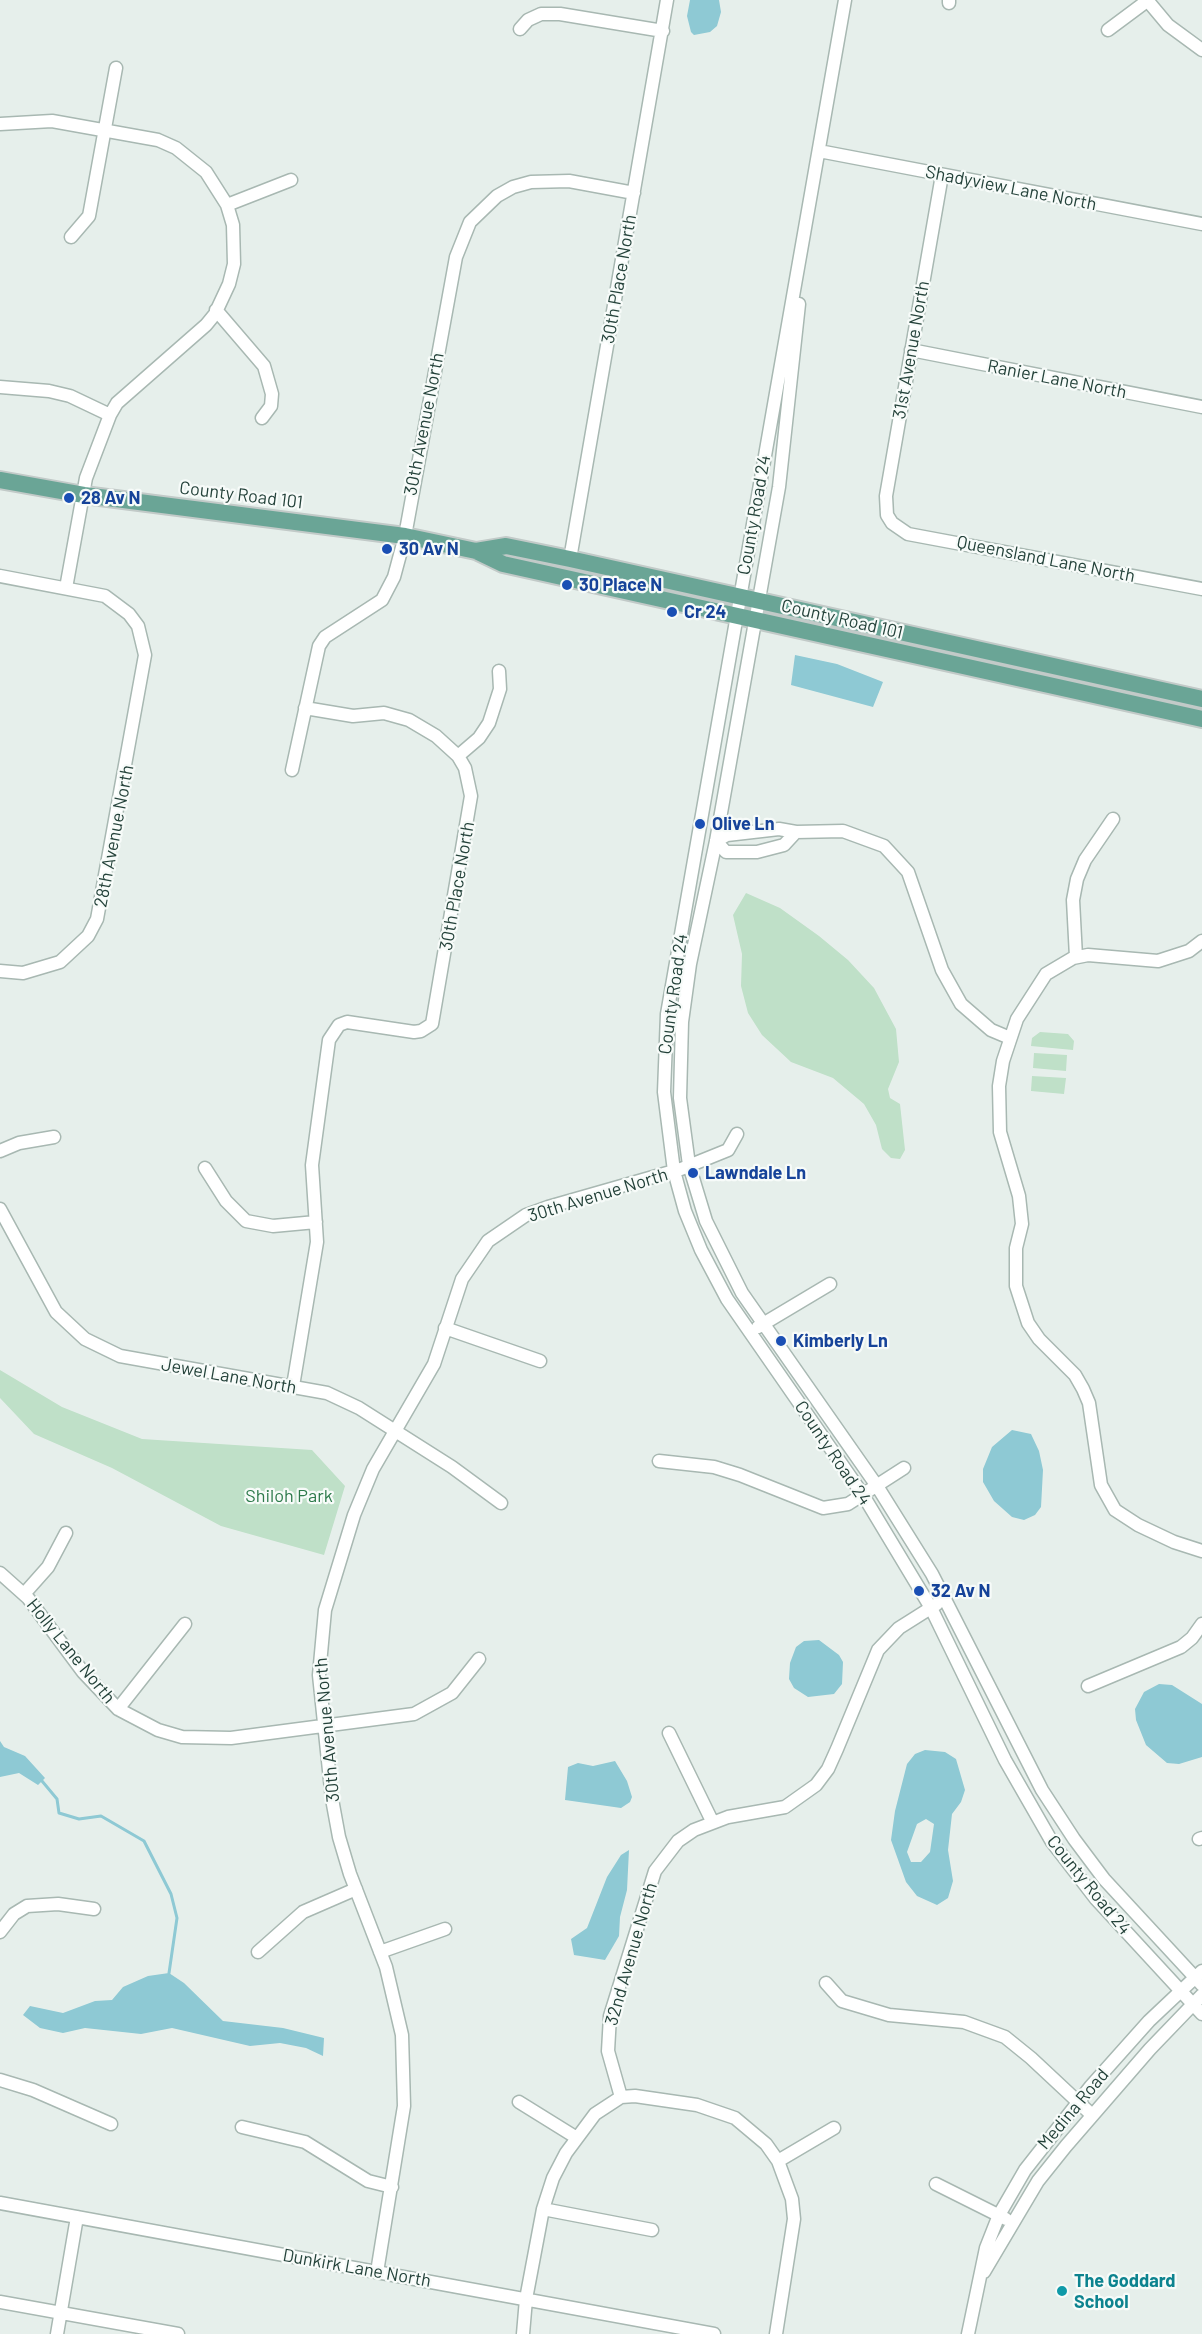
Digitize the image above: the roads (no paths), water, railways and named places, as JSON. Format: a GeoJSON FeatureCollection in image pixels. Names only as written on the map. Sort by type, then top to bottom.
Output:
{"type":"FeatureCollection","features":[{"type":"Feature","properties":{"kind":"main road","name":"County Road 101"},"geometry":{"type":"LineString","coordinates":[[0,480],[84,495],[405,536],[476,551],[503,564],[1202,719]]}},
{"type":"Feature","properties":{"kind":"main road","name":"County Road 101"},"geometry":{"type":"LineString","coordinates":[[476,551],[506,546],[570,559],[1202,699]]}},
{"type":"Feature","properties":{"kind":"street","name":"30th Place North"},"geometry":{"type":"LineString","coordinates":[[570,559],[667,0]]}},
{"type":"Feature","properties":{"kind":"street","name":"County Road 24"},"geometry":{"type":"LineString","coordinates":[[845,0],[696,837],[664,1047],[664,1092],[681,1168],[722,1257],[763,1324],[877,1486],[945,1598],[1042,1790],[1104,1879],[1200,1978]]}},
{"type":"Feature","properties":{"kind":"street"},"geometry":{"type":"LineString","coordinates":[[1108,30],[1147,0],[1168,25],[1202,50]]}},
{"type":"Feature","properties":{"kind":"street"},"geometry":{"type":"LineString","coordinates":[[520,29],[528,20],[541,14],[560,14],[663,31]]}},
{"type":"Feature","properties":{"kind":"street"},"geometry":{"type":"LineString","coordinates":[[71,237],[88,216],[116,68]]}},
{"type":"Feature","properties":{"kind":"street"},"geometry":{"type":"LineString","coordinates":[[0,124],[52,121],[158,140],[176,148],[206,172],[227,205],[234,234],[234,264],[229,284],[206,325],[117,403],[110,415],[86,478],[66,588]]}},
{"type":"Feature","properties":{"kind":"street","name":"County Road 24"},"geometry":{"type":"LineString","coordinates":[[819,151],[779,487],[716,841],[691,959],[682,1022],[681,1168],[685,1210],[701,1250],[727,1299],[863,1495],[931,1608],[1005,1760],[1052,1842],[1096,1899],[1181,1991],[1198,2000],[1202,2014]]}},
{"type":"Feature","properties":{"kind":"street","name":"Shadyview Lane North"},"geometry":{"type":"LineString","coordinates":[[819,151],[1202,224]]}},
{"type":"Feature","properties":{"kind":"street","name":"31st Avenue North"},"geometry":{"type":"LineString","coordinates":[[892,523],[887,515],[886,496],[942,175]]}},
{"type":"Feature","properties":{"kind":"street"},"geometry":{"type":"LineString","coordinates":[[227,205],[291,180]]}},
{"type":"Feature","properties":{"kind":"street","name":"30th Avenue North"},"geometry":{"type":"LineString","coordinates":[[292,770],[319,646],[325,637],[382,600],[392,583],[405,536],[456,257],[470,222],[497,196],[513,187],[531,182],[569,181],[634,193]]}},
{"type":"Feature","properties":{"kind":"street"},"geometry":{"type":"LineString","coordinates":[[216,310],[264,366],[272,394],[271,406],[262,418]]}},
{"type":"Feature","properties":{"kind":"street","name":"Ranier Lane North"},"geometry":{"type":"LineString","coordinates":[[911,350],[1202,407]]}},
{"type":"Feature","properties":{"kind":"street"},"geometry":{"type":"LineString","coordinates":[[0,387],[49,391],[70,396],[110,415]]}},
{"type":"Feature","properties":{"kind":"street","name":"Queensland Lane North"},"geometry":{"type":"LineString","coordinates":[[892,523],[908,534],[1202,589]]}},
{"type":"Feature","properties":{"kind":"street","name":"28th Avenue North"},"geometry":{"type":"LineString","coordinates":[[0,576],[105,596],[129,614],[143,640],[144,670],[98,919],[88,936],[60,962],[23,973],[0,971]]}},
{"type":"Feature","properties":{"kind":"street"},"geometry":{"type":"LineString","coordinates":[[305,708],[353,716],[384,713],[397,715],[436,736],[458,756],[479,738],[489,723],[496,706],[499,671]]}},
{"type":"Feature","properties":{"kind":"street","name":"30th Place North"},"geometry":{"type":"LineString","coordinates":[[316,1222],[312,1165],[329,1040],[339,1025],[356,1021],[414,1032],[427,1028],[435,1017],[470,810],[469,782],[458,756]]}},
{"type":"Feature","properties":{"kind":"street"},"geometry":{"type":"LineString","coordinates":[[1076,957],[1073,900],[1077,879],[1085,860],[1113,819]]}},
{"type":"Feature","properties":{"kind":"street"},"geometry":{"type":"LineString","coordinates":[[716,841],[727,835],[779,829],[796,832],[843,831],[868,838],[884,846],[908,872],[950,987],[961,1004],[991,1030],[1010,1038]]}},
{"type":"Feature","properties":{"kind":"street"},"geometry":{"type":"LineString","coordinates":[[696,837],[716,841],[726,852],[751,852],[784,845],[796,832]]}},
{"type":"Feature","properties":{"kind":"street"},"geometry":{"type":"LineString","coordinates":[[1202,941],[1189,951],[1158,961],[1103,956],[1076,957],[1046,974],[1036,985],[1010,1038],[1003,1061],[999,1110],[1005,1154],[1019,1196],[1022,1224],[1014,1267],[1020,1305],[1039,1339],[1075,1375],[1083,1389],[1089,1403],[1101,1485],[1111,1504],[1126,1518],[1174,1542],[1202,1551]]}},
{"type":"Feature","properties":{"kind":"street","name":"30th Avenue North"},"geometry":{"type":"LineString","coordinates":[[377,2272],[402,2129],[405,2071],[396,2002],[339,1837],[319,1675],[325,1610],[362,1492],[425,1382],[462,1279],[473,1259],[488,1241],[506,1227],[548,1206],[681,1168],[728,1150],[737,1134]]}},
{"type":"Feature","properties":{"kind":"street"},"geometry":{"type":"LineString","coordinates":[[0,1151],[20,1143],[54,1137]]}},
{"type":"Feature","properties":{"kind":"street"},"geometry":{"type":"LineString","coordinates":[[206,1168],[226,1201],[246,1221],[273,1226],[316,1222],[316,1250],[293,1386]]}},
{"type":"Feature","properties":{"kind":"street","name":"Jewel Lane North"},"geometry":{"type":"LineString","coordinates":[[0,1209],[5,1231],[56,1312],[85,1339],[120,1356],[327,1393],[396,1431],[501,1503]]}},
{"type":"Feature","properties":{"kind":"street"},"geometry":{"type":"LineString","coordinates":[[751,1334],[763,1324],[830,1284]]}},
{"type":"Feature","properties":{"kind":"street"},"geometry":{"type":"LineString","coordinates":[[445,1328],[540,1361]]}},
{"type":"Feature","properties":{"kind":"street"},"geometry":{"type":"LineString","coordinates":[[659,1461],[714,1467],[823,1508],[848,1504],[904,1468]]}},
{"type":"Feature","properties":{"kind":"street"},"geometry":{"type":"LineString","coordinates":[[24,1594],[48,1567],[66,1533]]}},
{"type":"Feature","properties":{"kind":"street","name":"Holly Lane North"},"geometry":{"type":"LineString","coordinates":[[0,1573],[24,1594],[83,1672],[118,1709],[158,1730],[206,1739],[324,1727],[414,1714],[452,1693],[479,1659]]}},
{"type":"Feature","properties":{"kind":"street","name":"32nd Avenue North"},"geometry":{"type":"LineString","coordinates":[[621,2097],[608,2051],[610,2016],[655,1870],[678,1841],[712,1821],[785,1807],[816,1785],[828,1769],[878,1650],[889,1636],[945,1598]]}},
{"type":"Feature","properties":{"kind":"street"},"geometry":{"type":"LineString","coordinates":[[118,1709],[186,1624]]}},
{"type":"Feature","properties":{"kind":"street"},"geometry":{"type":"LineString","coordinates":[[1088,1686],[1169,1654],[1201,1630]]}},
{"type":"Feature","properties":{"kind":"street"},"geometry":{"type":"LineString","coordinates":[[669,1733],[712,1821]]}},
{"type":"Feature","properties":{"kind":"street"},"geometry":{"type":"LineString","coordinates":[[258,1952],[303,1912],[356,1889]]}},
{"type":"Feature","properties":{"kind":"street"},"geometry":{"type":"LineString","coordinates":[[0,1932],[14,1914],[27,1906],[58,1904],[94,1909]]}},
{"type":"Feature","properties":{"kind":"street"},"geometry":{"type":"LineString","coordinates":[[380,1952],[445,1929]]}},
{"type":"Feature","properties":{"kind":"street","name":"Medina Road"},"geometry":{"type":"LineString","coordinates":[[969,2334],[986,2248],[999,2216],[1024,2170],[1077,2102],[1149,2021],[1181,1991],[1200,1978]]}},
{"type":"Feature","properties":{"kind":"street"},"geometry":{"type":"LineString","coordinates":[[826,1983],[842,2001],[898,2016],[964,2022],[1005,2037],[1092,2115]]}},
{"type":"Feature","properties":{"kind":"street","name":"Medina Road"},"geometry":{"type":"LineString","coordinates":[[983,2272],[1038,2181],[1092,2115],[1198,2000]]}},
{"type":"Feature","properties":{"kind":"street"},"geometry":{"type":"LineString","coordinates":[[0,2080],[33,2090],[111,2124]]}},
{"type":"Feature","properties":{"kind":"street"},"geometry":{"type":"LineString","coordinates":[[523,2334],[526,2299],[543,2210],[553,2178],[594,2114],[621,2097],[650,2097],[716,2110],[752,2130],[778,2161],[792,2199],[794,2219],[776,2334]]}},
{"type":"Feature","properties":{"kind":"street"},"geometry":{"type":"LineString","coordinates":[[519,2102],[577,2138]]}},
{"type":"Feature","properties":{"kind":"street"},"geometry":{"type":"LineString","coordinates":[[242,2127],[305,2142],[368,2181],[392,2187]]}},
{"type":"Feature","properties":{"kind":"street"},"geometry":{"type":"LineString","coordinates":[[778,2161],[834,2128]]}},
{"type":"Feature","properties":{"kind":"street"},"geometry":{"type":"LineString","coordinates":[[936,2184],[1013,2222]]}},
{"type":"Feature","properties":{"kind":"street","name":"Dunkirk Lane North"},"geometry":{"type":"LineString","coordinates":[[0,2204],[714,2334]]}},
{"type":"Feature","properties":{"kind":"street"},"geometry":{"type":"LineString","coordinates":[[543,2210],[652,2230]]}},
{"type":"Feature","properties":{"kind":"street"},"geometry":{"type":"LineString","coordinates":[[57,2334],[78,2217]]}},
{"type":"Feature","properties":{"kind":"street"},"geometry":{"type":"LineString","coordinates":[[0,2302],[178,2334]]}},
{"type":"Feature","properties":{"kind":"water"},"geometry":{"type":"Polygon","coordinates":[[[690,0],[719,0],[721,12],[717,26],[710,32],[694,35],[691,32],[687,16],[690,0]]]}},
{"type":"Feature","properties":{"kind":"water"},"geometry":{"type":"Polygon","coordinates":[[[795,655],[837,664],[883,682],[873,707],[791,685],[795,655]]]}},
{"type":"Feature","properties":{"kind":"water"},"geometry":{"type":"Polygon","coordinates":[[[1012,1430],[1031,1434],[1039,1451],[1043,1470],[1041,1507],[1035,1515],[1024,1520],[1012,1517],[994,1501],[983,1482],[983,1469],[992,1447],[1012,1430]]]}},
{"type":"Feature","properties":{"kind":"water"},"geometry":{"type":"Polygon","coordinates":[[[819,1640],[839,1655],[843,1662],[842,1684],[834,1694],[808,1697],[794,1688],[789,1679],[790,1663],[796,1647],[804,1641],[819,1640]]]}},
{"type":"Feature","properties":{"kind":"water"},"geometry":{"type":"Polygon","coordinates":[[[1159,1684],[1172,1685],[1202,1704],[1202,1757],[1179,1764],[1167,1763],[1146,1745],[1136,1720],[1135,1709],[1144,1692],[1159,1684]]]}},
{"type":"Feature","properties":{"kind":"water"},"geometry":{"type":"Polygon","coordinates":[[[0,1741],[4,1747],[25,1756],[45,1778],[38,1785],[19,1773],[0,1777],[0,1741]]]}},
{"type":"Feature","properties":{"kind":"water"},"geometry":{"type":"Polygon","coordinates":[[[925,1750],[945,1752],[956,1759],[965,1790],[961,1802],[952,1814],[948,1850],[953,1881],[948,1898],[937,1905],[917,1896],[906,1882],[891,1840],[895,1811],[907,1764],[915,1754],[925,1750]],[[926,1819],[917,1824],[907,1852],[911,1862],[921,1862],[930,1852],[934,1824],[926,1819]]]}},
{"type":"Feature","properties":{"kind":"water"},"geometry":{"type":"Polygon","coordinates":[[[615,1761],[627,1781],[632,1797],[630,1802],[621,1808],[565,1800],[568,1767],[578,1763],[593,1766],[615,1761]]]}},
{"type":"Feature","properties":{"kind":"water"},"geometry":{"type":"Polygon","coordinates":[[[629,1850],[627,1890],[620,1917],[619,1936],[605,1960],[574,1955],[571,1939],[587,1928],[607,1877],[621,1855],[629,1850]]]}},
{"type":"Feature","properties":{"kind":"water"},"geometry":{"type":"Polygon","coordinates":[[[169,1973],[184,1983],[223,2021],[283,2028],[324,2038],[323,2056],[306,2048],[280,2043],[250,2046],[172,2028],[141,2034],[85,2028],[63,2033],[40,2028],[23,2015],[30,2006],[63,2013],[95,2001],[112,2000],[123,1987],[148,1976],[169,1973]]]}},
{"type":"Feature","properties":{"kind":"waterway"},"geometry":{"type":"LineString","coordinates":[[42,1781],[57,1799],[59,1813],[79,1819],[101,1816],[144,1841],[171,1894],[177,1918],[169,1973]]}},
{"type":"Feature","properties":{"kind":"place","name":"28 Av N"},"geometry":{"type":"Point","coordinates":[69,498]}},
{"type":"Feature","properties":{"kind":"place","name":"30 Av N"},"geometry":{"type":"Point","coordinates":[387,549]}},
{"type":"Feature","properties":{"kind":"place","name":"30 Place N"},"geometry":{"type":"Point","coordinates":[567,585]}},
{"type":"Feature","properties":{"kind":"place","name":"Cr 24"},"geometry":{"type":"Point","coordinates":[672,612]}},
{"type":"Feature","properties":{"kind":"place","name":"Olive Ln"},"geometry":{"type":"Point","coordinates":[700,824]}},
{"type":"Feature","properties":{"kind":"place","name":"Lawndale Ln"},"geometry":{"type":"Point","coordinates":[693,1173]}},
{"type":"Feature","properties":{"kind":"place","name":"Kimberly Ln"},"geometry":{"type":"Point","coordinates":[781,1341]}},
{"type":"Feature","properties":{"kind":"place","name":"32 Av N"},"geometry":{"type":"Point","coordinates":[919,1591]}},
{"type":"Feature","properties":{"kind":"place","name":"The Goddard School"},"geometry":{"type":"Point","coordinates":[1062,2291]}},
{"type":"Feature","properties":{"kind":"park label","name":"Shiloh Park"},"geometry":{"type":"Point","coordinates":[289,1496]}}]}
